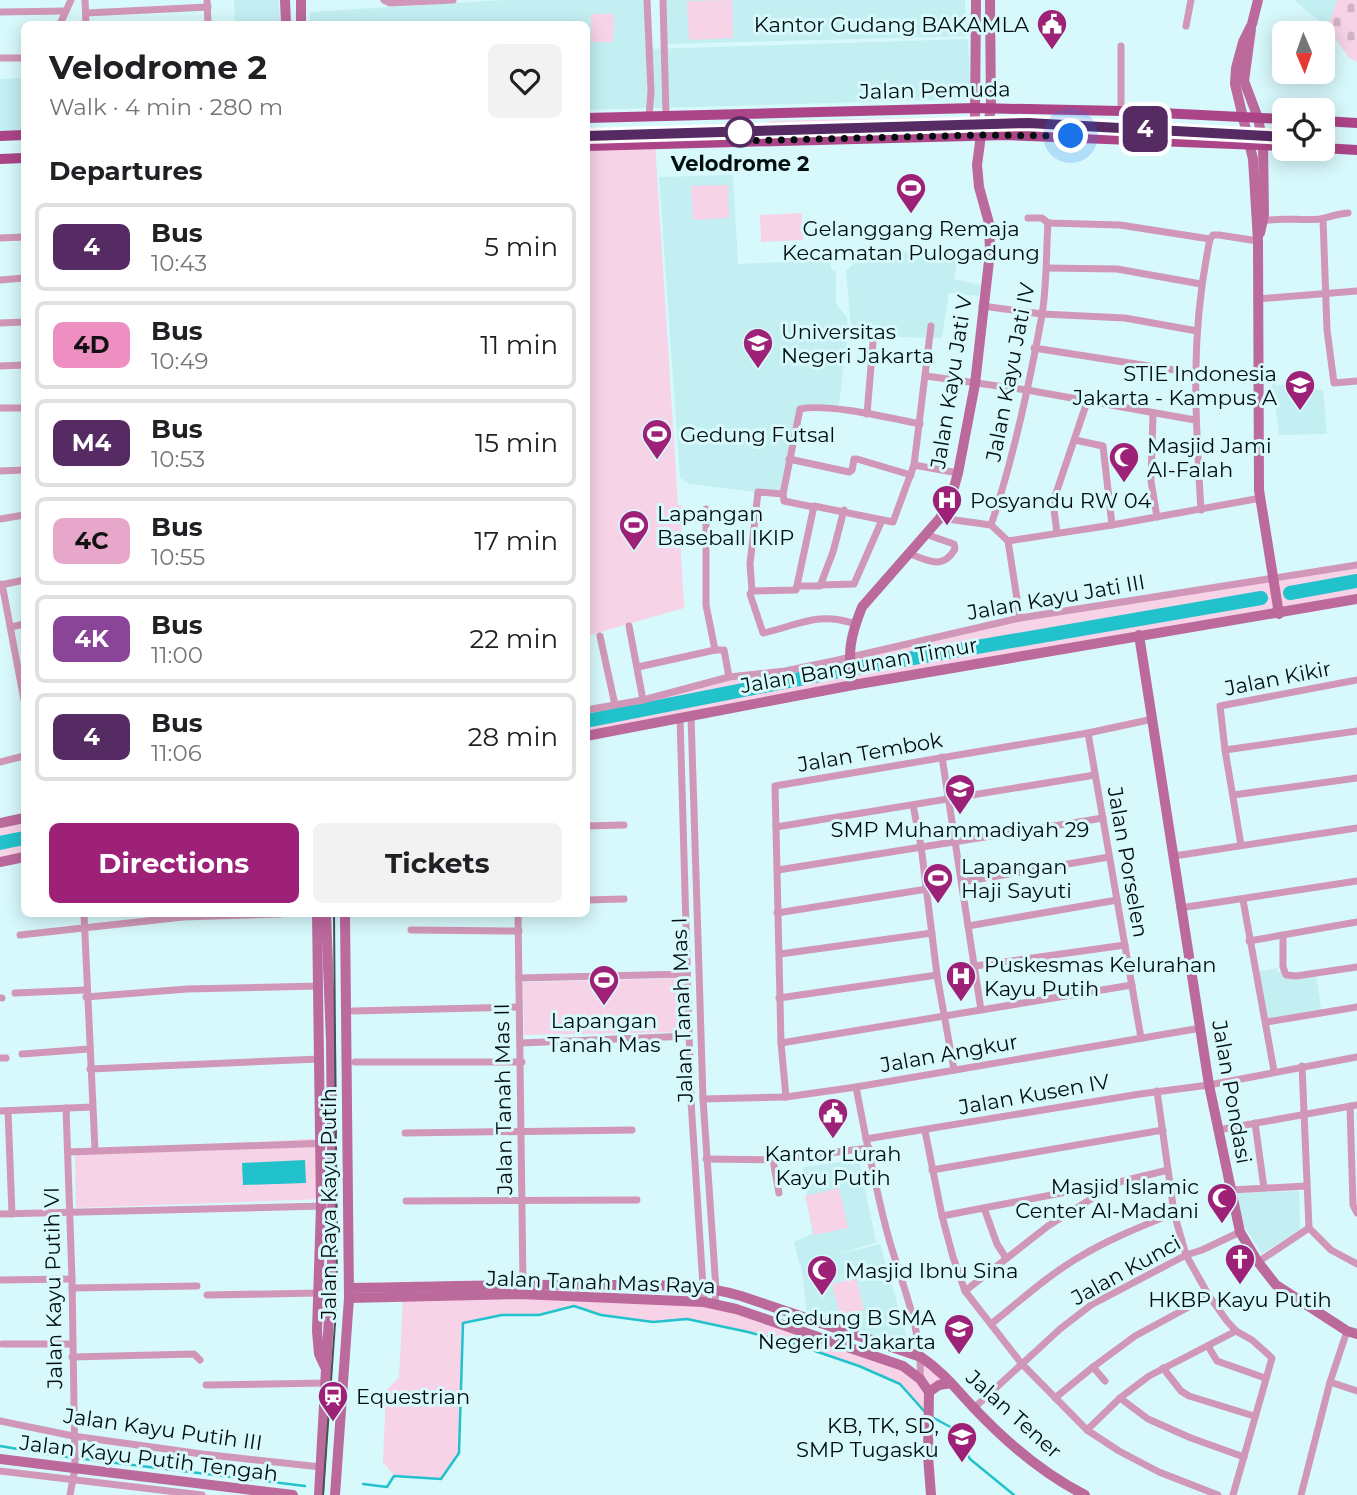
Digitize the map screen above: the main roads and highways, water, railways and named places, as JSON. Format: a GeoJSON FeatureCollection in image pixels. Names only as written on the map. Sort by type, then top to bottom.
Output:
{"type":"FeatureCollection","features":[{"type":"Feature","properties":{"kind":"main road","name":"Jalan Pemuda"},"geometry":{"type":"LineString","coordinates":[[590,118],[991,108],[1121,110],[1272,119]]}},
{"type":"Feature","properties":{"kind":"main road"},"geometry":{"type":"LineString","coordinates":[[1335,122],[1357,123]]}},
{"type":"Feature","properties":{"kind":"main road"},"geometry":{"type":"LineString","coordinates":[[0,136],[21,135]]}},
{"type":"Feature","properties":{"kind":"main road"},"geometry":{"type":"LineString","coordinates":[[590,146],[981,135],[1272,145]]}},
{"type":"Feature","properties":{"kind":"main road"},"geometry":{"type":"LineString","coordinates":[[1335,149],[1357,150]]}},
{"type":"Feature","properties":{"kind":"main road"},"geometry":{"type":"LineString","coordinates":[[0,159],[21,158]]}},
{"type":"Feature","properties":{"kind":"water"},"geometry":{"type":"Polygon","coordinates":[[[305,1160],[306,1183],[243,1185],[242,1163],[305,1160]]]}},
{"type":"Feature","properties":{"kind":"waterway"},"geometry":{"type":"LineString","coordinates":[[1290,593],[1357,581]]}},
{"type":"Feature","properties":{"kind":"waterway"},"geometry":{"type":"LineString","coordinates":[[590,720],[850,669],[1261,598]]}},
{"type":"Feature","properties":{"kind":"waterway"},"geometry":{"type":"LineString","coordinates":[[0,843],[21,839]]}},
{"type":"Feature","properties":{"kind":"waterway"},"geometry":{"type":"LineString","coordinates":[[363,1484],[387,1487],[394,1476],[441,1479],[459,1453],[463,1323],[502,1315],[539,1315],[574,1306],[601,1315],[653,1322],[687,1319],[794,1344]]}},
{"type":"Feature","properties":{"kind":"waterway"},"geometry":{"type":"LineString","coordinates":[[815,1351],[900,1384],[924,1411]]}},
{"type":"Feature","properties":{"kind":"waterway"},"geometry":{"type":"LineString","coordinates":[[932,1417],[954,1429],[970,1459],[1014,1495]]}},
{"type":"Feature","properties":{"kind":"waterway"},"geometry":{"type":"LineString","coordinates":[[0,1446],[59,1456],[305,1486]]}},
{"type":"Feature","properties":{"kind":"tram line"},"geometry":{"type":"LineString","coordinates":[[323,1495],[337,1295],[334,917]]}},
{"type":"Feature","properties":{"kind":"place","name":"Kantor Gudang BAKAMLA"},"geometry":{"type":"Point","coordinates":[1052,51]}},
{"type":"Feature","properties":{"kind":"place","name":"Velodrome 2"},"geometry":{"type":"Point","coordinates":[740,132]}},
{"type":"Feature","properties":{"kind":"place","name":"Gelanggang Remaja Kecamatan Pulogadung"},"geometry":{"type":"Point","coordinates":[911,215]}},
{"type":"Feature","properties":{"kind":"place","name":"Universitas Negeri Jakarta"},"geometry":{"type":"Point","coordinates":[758,370]}},
{"type":"Feature","properties":{"kind":"place","name":"STIE Indonesia Jakarta - Kampus A"},"geometry":{"type":"Point","coordinates":[1300,412]}},
{"type":"Feature","properties":{"kind":"place","name":"Gedung Futsal"},"geometry":{"type":"Point","coordinates":[657,461]}},
{"type":"Feature","properties":{"kind":"place","name":"Masjid Jami Al-Falah"},"geometry":{"type":"Point","coordinates":[1124,484]}},
{"type":"Feature","properties":{"kind":"place","name":"Posyandu RW 04"},"geometry":{"type":"Point","coordinates":[947,527]}},
{"type":"Feature","properties":{"kind":"place","name":"Lapangan Baseball IKIP"},"geometry":{"type":"Point","coordinates":[634,552]}},
{"type":"Feature","properties":{"kind":"place","name":"SMP Muhammadiyah 29"},"geometry":{"type":"Point","coordinates":[960,816]}},
{"type":"Feature","properties":{"kind":"place","name":"Lapangan Haji Sayuti"},"geometry":{"type":"Point","coordinates":[938,905]}},
{"type":"Feature","properties":{"kind":"place","name":"Puskesmas Kelurahan Kayu Putih"},"geometry":{"type":"Point","coordinates":[961,1003]}},
{"type":"Feature","properties":{"kind":"place","name":"Lapangan Tanah Mas"},"geometry":{"type":"Point","coordinates":[604,1007]}},
{"type":"Feature","properties":{"kind":"place","name":"Kantor Lurah Kayu Putih"},"geometry":{"type":"Point","coordinates":[833,1140]}},
{"type":"Feature","properties":{"kind":"place","name":"Masjid Islamic Center Al-Madani"},"geometry":{"type":"Point","coordinates":[1222,1225]}},
{"type":"Feature","properties":{"kind":"place","name":"HKBP Kayu Putih"},"geometry":{"type":"Point","coordinates":[1240,1286]}},
{"type":"Feature","properties":{"kind":"place","name":"Masjid Ibnu Sina"},"geometry":{"type":"Point","coordinates":[822,1297]}},
{"type":"Feature","properties":{"kind":"place","name":"Gedung B SMA Negeri 21 Jakarta"},"geometry":{"type":"Point","coordinates":[959,1356]}},
{"type":"Feature","properties":{"kind":"place","name":"Equestrian"},"geometry":{"type":"Point","coordinates":[333,1423]}},
{"type":"Feature","properties":{"kind":"place","name":"KB, TK, SD, SMP Tugasku"},"geometry":{"type":"Point","coordinates":[962,1464]}}]}
